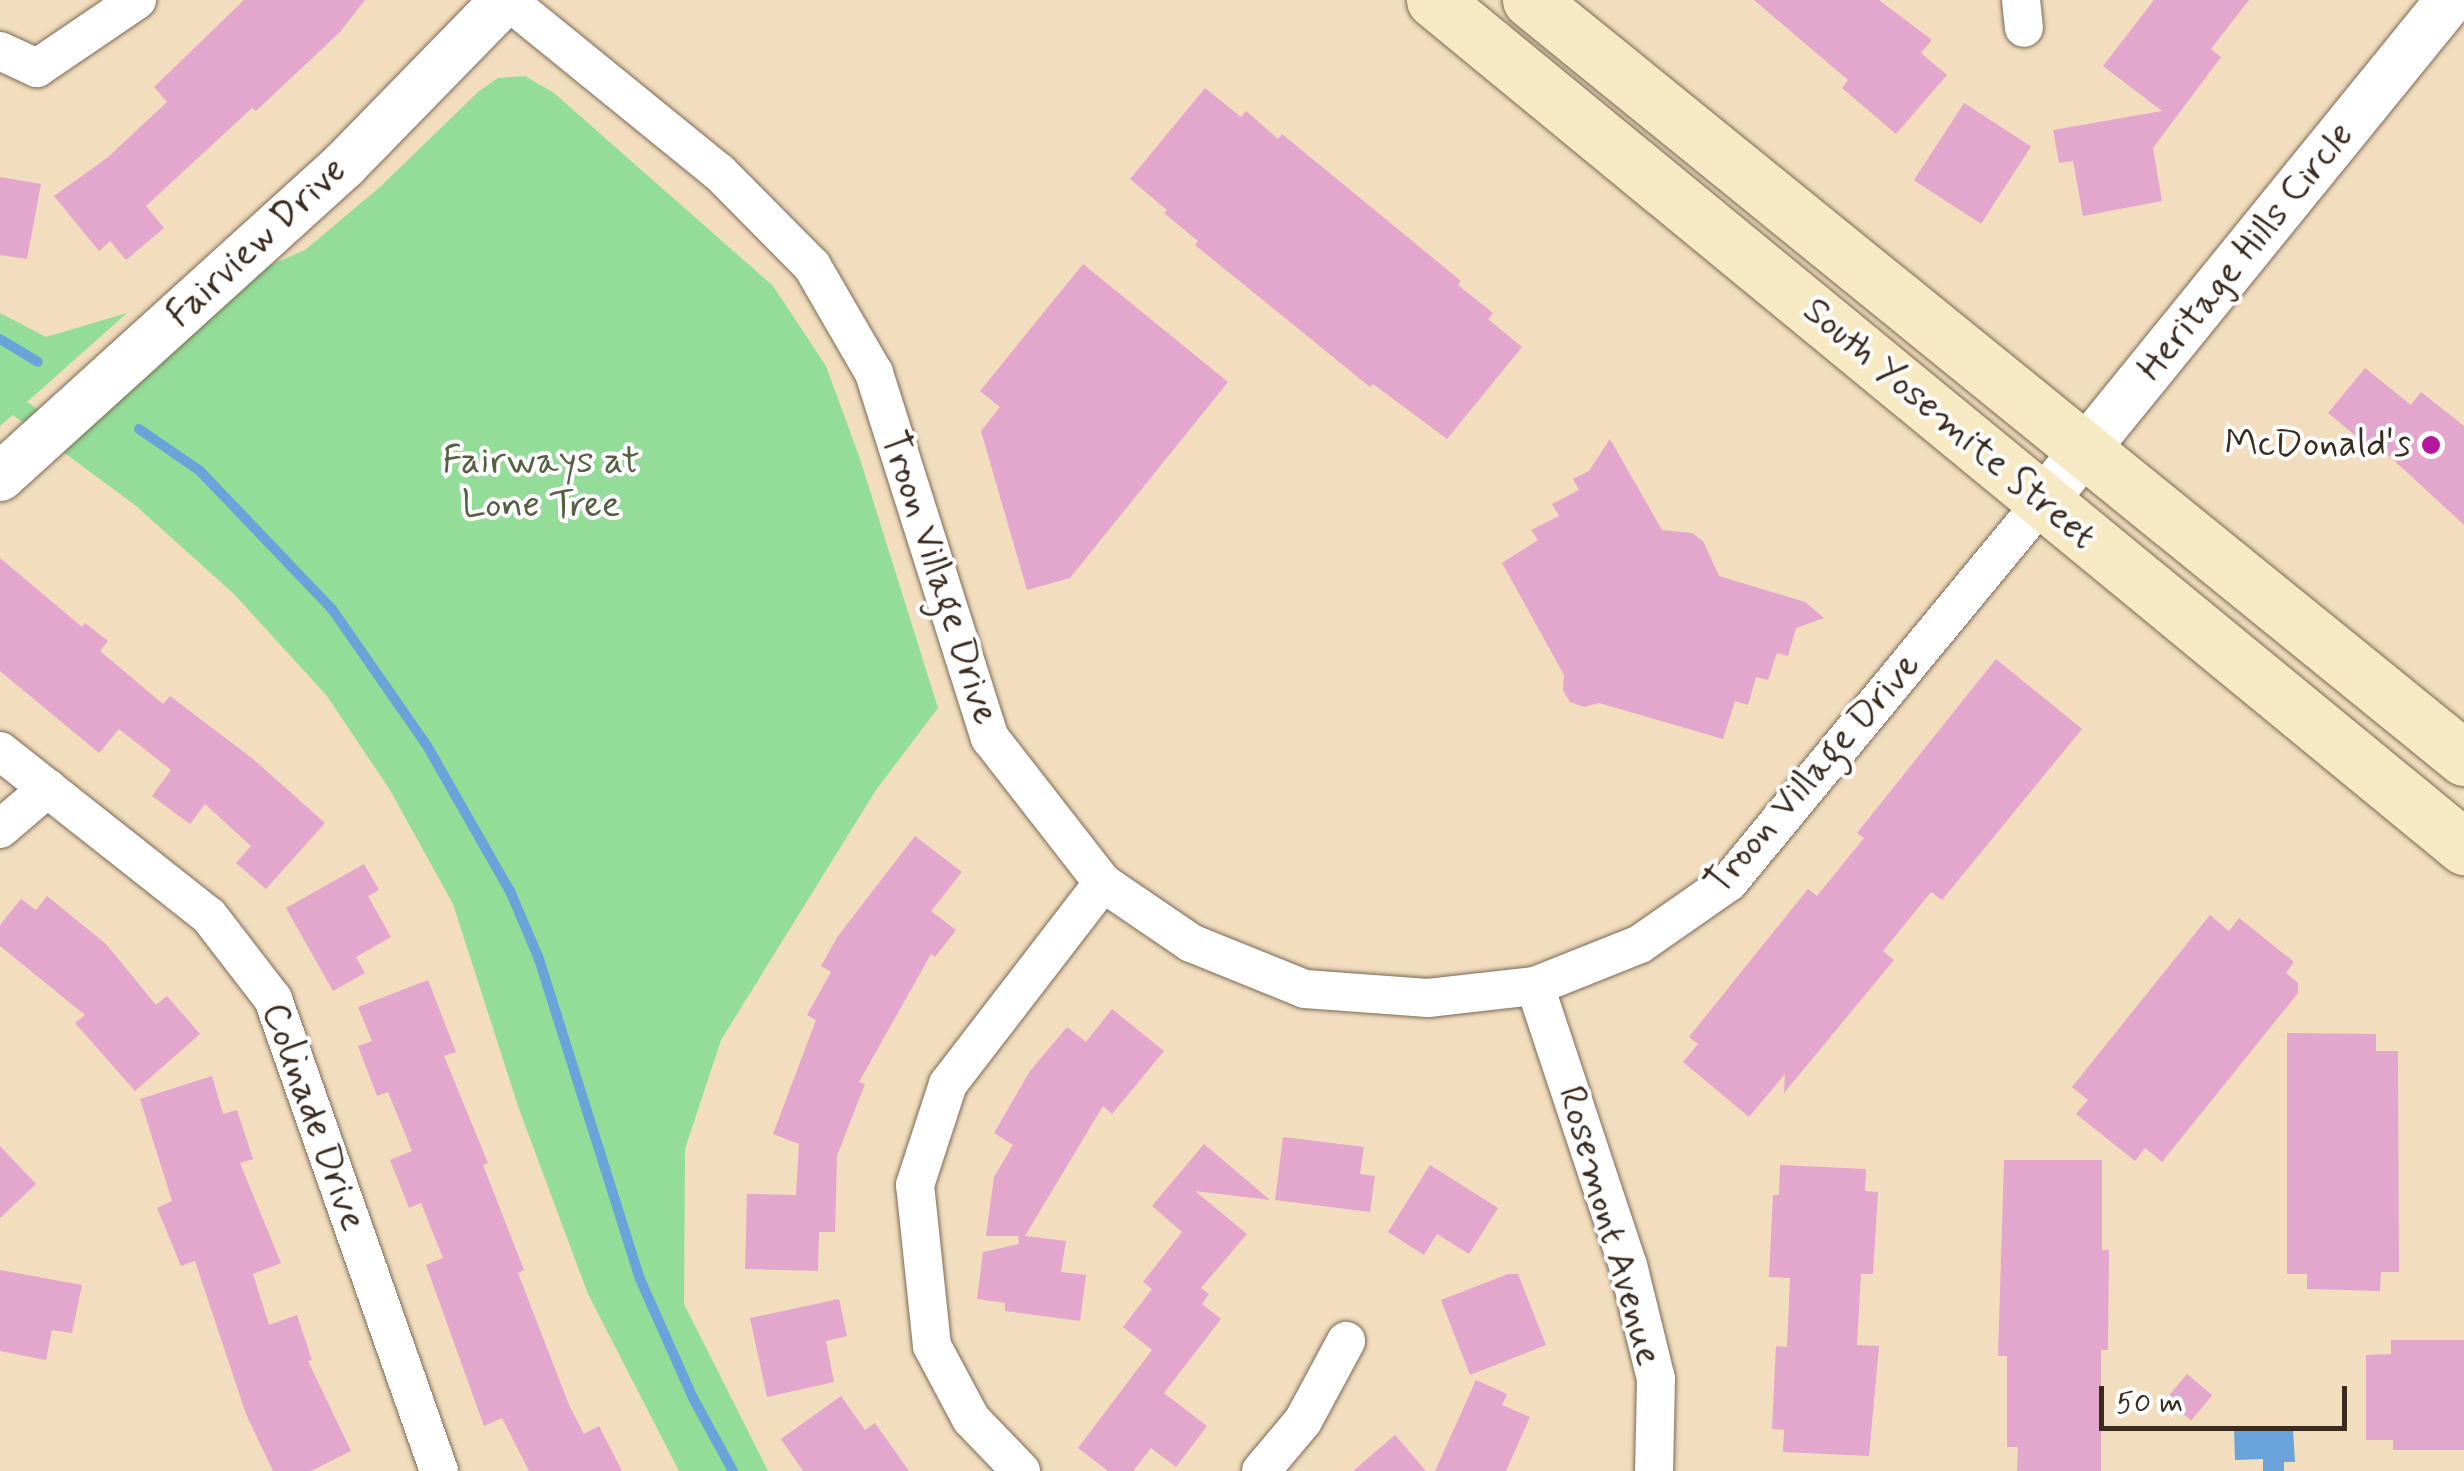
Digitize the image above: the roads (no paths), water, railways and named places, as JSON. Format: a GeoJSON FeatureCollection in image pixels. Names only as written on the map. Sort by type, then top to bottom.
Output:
{"type":"FeatureCollection","features":[{"type":"Feature","properties":{"kind":"main road","name":"South Yosemite Street"},"geometry":{"type":"LineString","coordinates":[[1434,0],[1885,369],[2041,504],[2464,848]]}},
{"type":"Feature","properties":{"kind":"main road","name":"South Yosemite Street"},"geometry":{"type":"LineString","coordinates":[[1530,0],[2464,758]]}},
{"type":"Feature","properties":{"kind":"street"},"geometry":{"type":"LineString","coordinates":[[0,51],[37,68],[138,0]]}},
{"type":"Feature","properties":{"kind":"street","name":"Fairview Drive"},"geometry":{"type":"LineString","coordinates":[[0,477],[344,165],[506,0]]}},
{"type":"Feature","properties":{"kind":"street","name":"Troon Village Drive"},"geometry":{"type":"LineString","coordinates":[[506,0],[718,172],[812,266],[874,373],[990,738],[1103,883],[1191,943],[1304,990],[1428,998],[1536,986],[1640,944],[1729,882],[2041,504]]}},
{"type":"Feature","properties":{"kind":"street","name":"Heritage Hills Circle"},"geometry":{"type":"LineString","coordinates":[[2041,504],[2450,0]]}},
{"type":"Feature","properties":{"kind":"street","name":"Colinade Drive"},"geometry":{"type":"LineString","coordinates":[[0,751],[209,916],[273,999],[439,1471]]}},
{"type":"Feature","properties":{"kind":"street"},"geometry":{"type":"LineString","coordinates":[[0,829],[48,788]]}},
{"type":"Feature","properties":{"kind":"street"},"geometry":{"type":"LineString","coordinates":[[1021,1471],[970,1419],[932,1346],[915,1184],[948,1084],[1103,883]]}},
{"type":"Feature","properties":{"kind":"street","name":"Rosemont Avenue"},"geometry":{"type":"LineString","coordinates":[[1536,986],[1628,1266],[1656,1380],[1654,1471]]}},
{"type":"Feature","properties":{"kind":"street"},"geometry":{"type":"LineString","coordinates":[[1261,1471],[1303,1420],[1346,1341]]}},
{"type":"Feature","properties":{"kind":"water"},"geometry":{"type":"Polygon","coordinates":[[[2293,1428],[2295,1462],[2284,1462],[2284,1471],[2263,1471],[2263,1459],[2235,1460],[2234,1429],[2293,1428]]]}},
{"type":"Feature","properties":{"kind":"waterway"},"geometry":{"type":"LineString","coordinates":[[0,339],[38,362]]}},
{"type":"Feature","properties":{"kind":"waterway"},"geometry":{"type":"LineString","coordinates":[[139,429],[200,471],[332,609],[426,744],[510,891],[539,959],[640,1279],[693,1398],[733,1471]]}},
{"type":"Feature","properties":{"kind":"place","name":"McDonald's"},"geometry":{"type":"Point","coordinates":[2431,445]}},
{"type":"Feature","properties":{"kind":"park label","name":"Fairways at Lone Tree"},"geometry":{"type":"Point","coordinates":[541,484]}}]}
